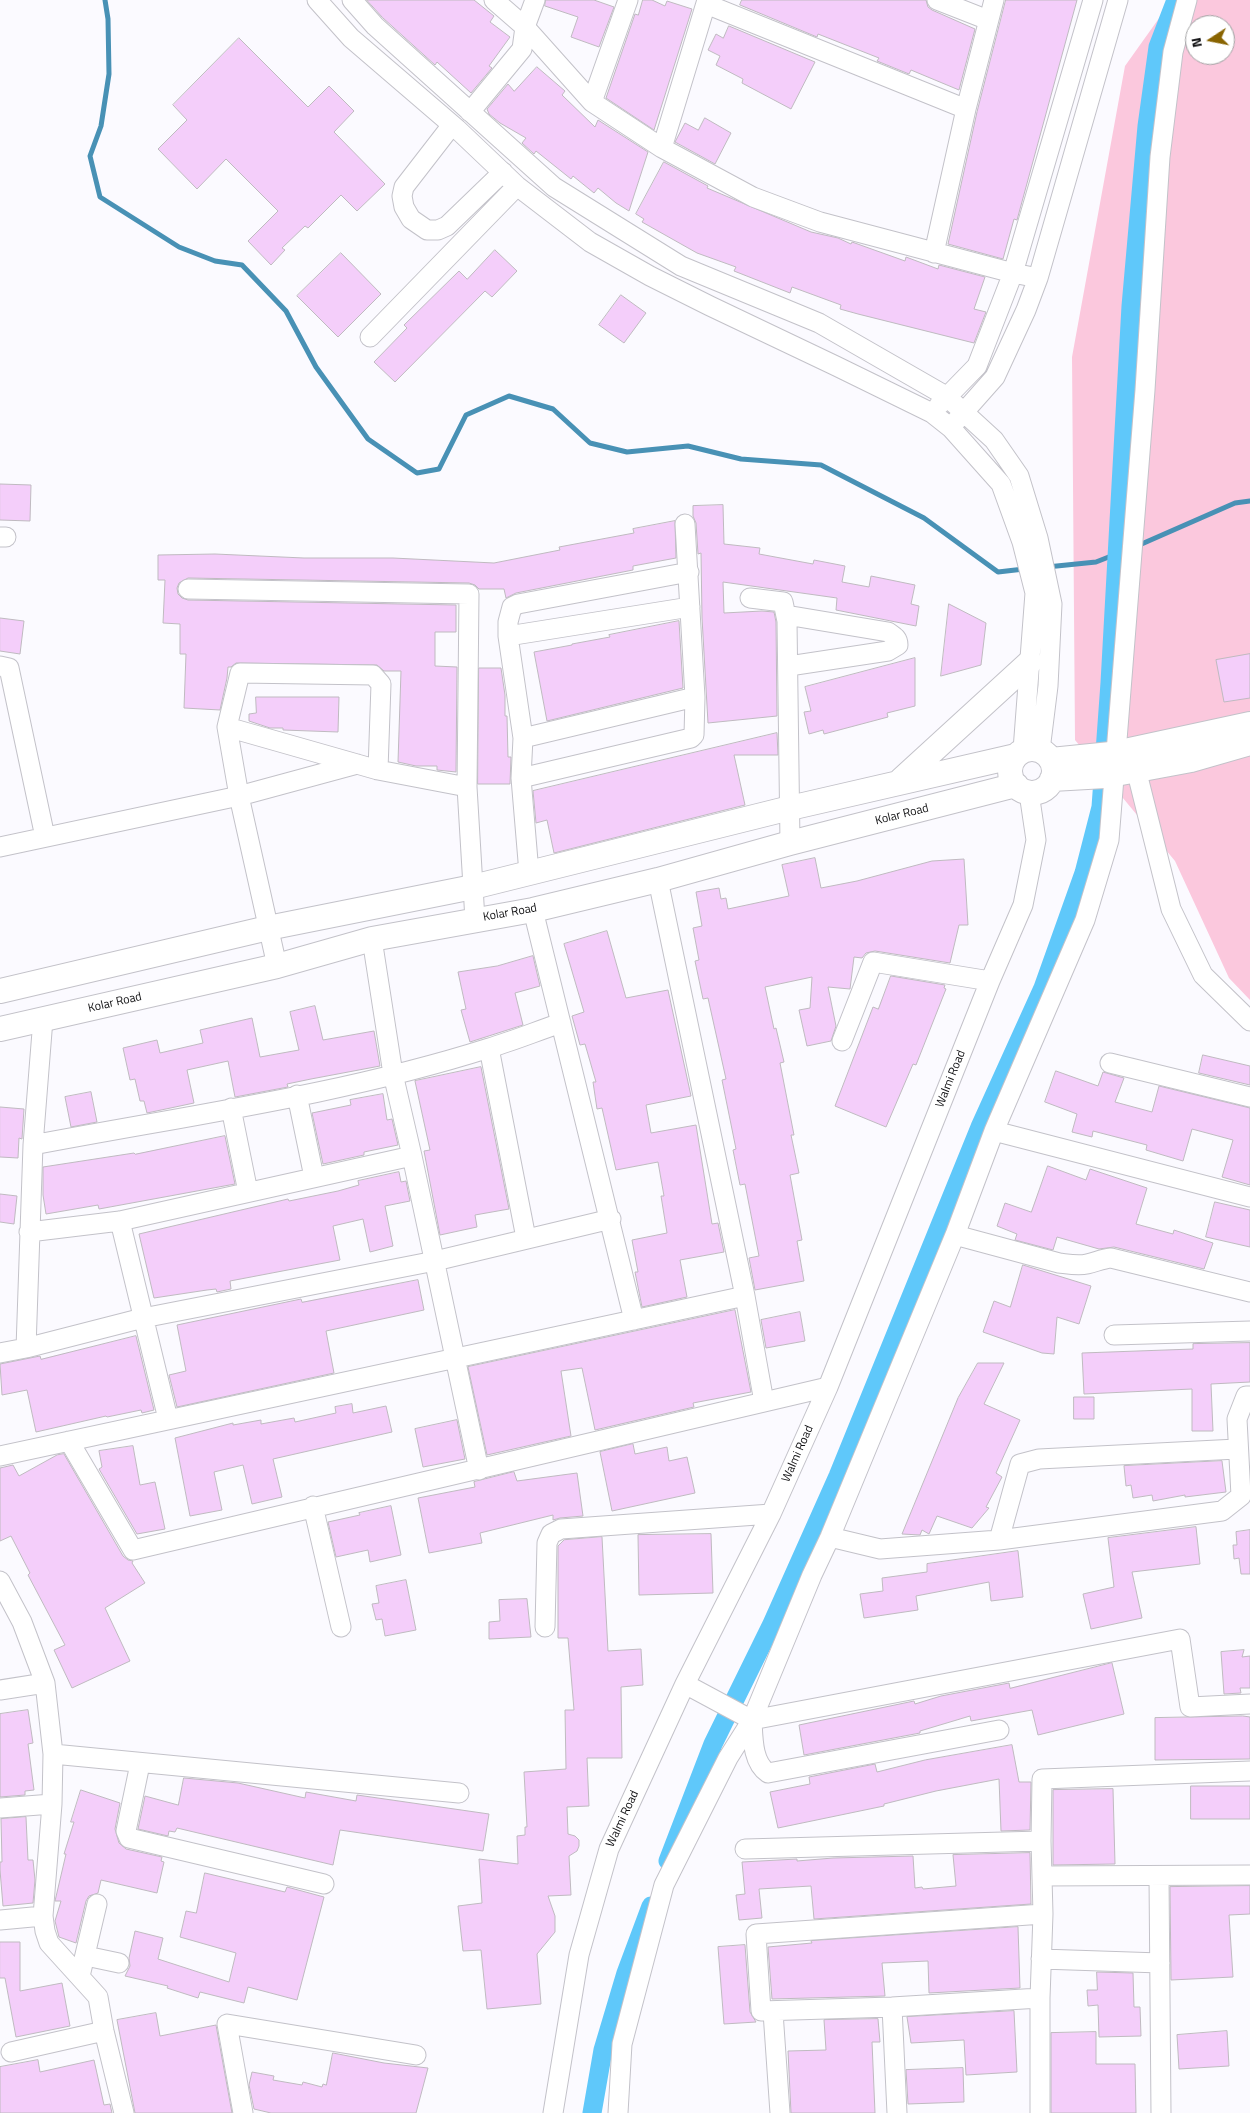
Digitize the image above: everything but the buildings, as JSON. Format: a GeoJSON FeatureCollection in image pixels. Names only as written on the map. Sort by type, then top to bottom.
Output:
{"type":"FeatureCollection","features":[{"type":"Feature","properties":{"kind":"main road"},"geometry":{"type":"LineString","coordinates":[[899,782],[1030,662]]}},
{"type":"Feature","properties":{"kind":"main road"},"geometry":{"type":"LineString","coordinates":[[1116,765],[1250,724]]}},
{"type":"Feature","properties":{"kind":"main road"},"geometry":{"type":"LineString","coordinates":[[1023,789],[1010,771],[1012,762],[1116,765],[1191,760],[1250,743]]}},
{"type":"Feature","properties":{"kind":"main road"},"geometry":{"type":"LineString","coordinates":[[0,991],[268,928],[473,887],[899,782],[1047,762]]}},
{"type":"Feature","properties":{"kind":"main road","name":"Kolar Road"},"geometry":{"type":"LineString","coordinates":[[0,1029],[277,966],[372,939],[533,910],[658,880],[790,843],[989,793],[1023,789],[1039,792],[1047,787],[1047,762]]}},
{"type":"Feature","properties":{"kind":"main road"},"geometry":{"type":"LineString","coordinates":[[529,873],[533,910]]}},
{"type":"Feature","properties":{"kind":"street"},"geometry":{"type":"LineString","coordinates":[[317,0],[351,38],[452,125],[517,186],[590,242],[650,276],[932,413],[951,428],[1000,484],[1030,540],[1052,604],[1047,762]]}},
{"type":"Feature","properties":{"kind":"street"},"geometry":{"type":"LineString","coordinates":[[352,0],[376,26],[554,187],[681,266],[819,323],[946,396],[994,440],[1019,476],[1030,540],[1035,593],[1030,662],[1047,762]]}},
{"type":"Feature","properties":{"kind":"street"},"geometry":{"type":"LineString","coordinates":[[494,0],[525,27],[592,102],[662,148],[753,197],[820,222],[934,253],[1038,278]]}},
{"type":"Feature","properties":{"kind":"street"},"geometry":{"type":"LineString","coordinates":[[470,112],[522,49],[525,27],[535,0]]}},
{"type":"Feature","properties":{"kind":"street"},"geometry":{"type":"LineString","coordinates":[[592,102],[628,0]]}},
{"type":"Feature","properties":{"kind":"street"},"geometry":{"type":"LineString","coordinates":[[937,0],[988,20]]}},
{"type":"Feature","properties":{"kind":"street"},"geometry":{"type":"LineString","coordinates":[[934,253],[966,109],[994,0]]}},
{"type":"Feature","properties":{"kind":"street"},"geometry":{"type":"LineString","coordinates":[[932,413],[946,396],[977,366],[1013,273],[1093,0]]}},
{"type":"Feature","properties":{"kind":"street"},"geometry":{"type":"LineString","coordinates":[[951,428],[995,377],[1026,310],[1038,278],[1118,0]]}},
{"type":"Feature","properties":{"kind":"street"},"geometry":{"type":"LineString","coordinates":[[618,2113],[622,2044],[664,1885],[728,1758],[752,1720],[812,1575],[830,1537],[955,1235],[994,1131],[1085,920],[1109,840],[1145,390],[1160,156],[1173,52],[1187,0]]}},
{"type":"Feature","properties":{"kind":"street"},"geometry":{"type":"LineString","coordinates":[[662,148],[707,2],[966,109]]}},
{"type":"Feature","properties":{"kind":"street"},"geometry":{"type":"LineString","coordinates":[[452,125],[404,187],[402,196],[404,206],[417,224],[427,230],[447,226],[503,172]]}},
{"type":"Feature","properties":{"kind":"street"},"geometry":{"type":"LineString","coordinates":[[370,336],[517,186]]}},
{"type":"Feature","properties":{"kind":"street"},"geometry":{"type":"LineString","coordinates":[[520,778],[691,738],[695,730],[695,696],[685,524]]}},
{"type":"Feature","properties":{"kind":"street"},"geometry":{"type":"LineString","coordinates":[[529,873],[520,778],[523,738],[508,636],[512,607],[518,604],[689,572]]}},
{"type":"Feature","properties":{"kind":"street"},"geometry":{"type":"LineString","coordinates":[[188,588],[469,594],[466,787],[475,920]]}},
{"type":"Feature","properties":{"kind":"street"},"geometry":{"type":"LineString","coordinates":[[750,598],[783,602],[786,615],[789,666],[790,843]]}},
{"type":"Feature","properties":{"kind":"street"},"geometry":{"type":"LineString","coordinates":[[508,636],[690,607]]}},
{"type":"Feature","properties":{"kind":"street"},"geometry":{"type":"LineString","coordinates":[[786,615],[888,632],[896,637],[898,641],[898,645],[888,652],[789,666]]}},
{"type":"Feature","properties":{"kind":"street"},"geometry":{"type":"LineString","coordinates":[[0,666],[9,668],[45,837]]}},
{"type":"Feature","properties":{"kind":"street"},"geometry":{"type":"LineString","coordinates":[[277,966],[239,796],[227,727],[240,673],[373,675],[380,684],[378,770]]}},
{"type":"Feature","properties":{"kind":"street"},"geometry":{"type":"LineString","coordinates":[[523,738],[695,696]]}},
{"type":"Feature","properties":{"kind":"street"},"geometry":{"type":"LineString","coordinates":[[227,727],[378,770],[466,787]]}},
{"type":"Feature","properties":{"kind":"street"},"geometry":{"type":"LineString","coordinates":[[0,847],[239,796],[357,764]]}},
{"type":"Feature","properties":{"kind":"street"},"geometry":{"type":"LineString","coordinates":[[1116,765],[1172,909],[1203,975],[1250,1021]]}},
{"type":"Feature","properties":{"kind":"street","name":"Walmi Road"},"geometry":{"type":"LineString","coordinates":[[553,2113],[579,1955],[609,1849],[685,1684],[771,1514],[828,1387],[990,981],[1023,905],[1036,840],[1023,789]]}},
{"type":"Feature","properties":{"kind":"street"},"geometry":{"type":"LineString","coordinates":[[658,880],[745,1296],[764,1402]]}},
{"type":"Feature","properties":{"kind":"street"},"geometry":{"type":"LineString","coordinates":[[533,910],[611,1220],[634,1320]]}},
{"type":"Feature","properties":{"kind":"street"},"geometry":{"type":"LineString","coordinates":[[372,939],[393,1074],[479,1470]]}},
{"type":"Feature","properties":{"kind":"street"},"geometry":{"type":"LineString","coordinates":[[842,1040],[874,962],[990,981]]}},
{"type":"Feature","properties":{"kind":"street"},"geometry":{"type":"LineString","coordinates":[[26,1348],[33,1145],[43,1019]]}},
{"type":"Feature","properties":{"kind":"street"},"geometry":{"type":"LineString","coordinates":[[33,1145],[297,1096],[393,1074],[489,1048],[561,1023]]}},
{"type":"Feature","properties":{"kind":"street"},"geometry":{"type":"LineString","coordinates":[[489,1048],[526,1238]]}},
{"type":"Feature","properties":{"kind":"street"},"geometry":{"type":"LineString","coordinates":[[1110,1063],[1250,1097]]}},
{"type":"Feature","properties":{"kind":"street"},"geometry":{"type":"LineString","coordinates":[[297,1096],[314,1177]]}},
{"type":"Feature","properties":{"kind":"street"},"geometry":{"type":"LineString","coordinates":[[231,1108],[248,1192]]}},
{"type":"Feature","properties":{"kind":"street"},"geometry":{"type":"LineString","coordinates":[[994,1131],[1250,1198]]}},
{"type":"Feature","properties":{"kind":"street"},"geometry":{"type":"LineString","coordinates":[[29,1232],[120,1222],[412,1156]]}},
{"type":"Feature","properties":{"kind":"street"},"geometry":{"type":"LineString","coordinates":[[0,1353],[143,1318],[434,1261],[526,1238],[611,1220]]}},
{"type":"Feature","properties":{"kind":"street"},"geometry":{"type":"LineString","coordinates":[[120,1222],[168,1419]]}},
{"type":"Feature","properties":{"kind":"street"},"geometry":{"type":"LineString","coordinates":[[955,1235],[1059,1263],[1088,1264],[1099,1259],[1111,1258],[1250,1292]]}},
{"type":"Feature","properties":{"kind":"street"},"geometry":{"type":"LineString","coordinates":[[0,1456],[745,1296]]}},
{"type":"Feature","properties":{"kind":"street"},"geometry":{"type":"LineString","coordinates":[[1114,1335],[1250,1331]]}},
{"type":"Feature","properties":{"kind":"street"},"geometry":{"type":"LineString","coordinates":[[69,1441],[133,1550],[313,1506],[479,1470],[828,1387]]}},
{"type":"Feature","properties":{"kind":"street"},"geometry":{"type":"LineString","coordinates":[[830,1537],[880,1548],[999,1540],[1222,1511],[1241,1496],[1237,1449],[1237,1420],[1246,1396],[1250,1396]]}},
{"type":"Feature","properties":{"kind":"street"},"geometry":{"type":"LineString","coordinates":[[999,1540],[1020,1464],[1039,1459],[1237,1449]]}},
{"type":"Feature","properties":{"kind":"street"},"geometry":{"type":"LineString","coordinates":[[313,1506],[341,1628]]}},
{"type":"Feature","properties":{"kind":"street"},"geometry":{"type":"LineString","coordinates":[[545,1627],[547,1543],[551,1534],[561,1529],[771,1514]]}},
{"type":"Feature","properties":{"kind":"street"},"geometry":{"type":"LineString","coordinates":[[0,1581],[22,1622],[45,1683],[53,1754],[52,1804],[43,1916],[45,1931],[50,1943],[98,1997],[104,2031],[124,2113]]}},
{"type":"Feature","properties":{"kind":"street"},"geometry":{"type":"LineString","coordinates":[[685,1684],[752,1720],[1180,1638],[1190,1707],[1250,1704]]}},
{"type":"Feature","properties":{"kind":"street"},"geometry":{"type":"LineString","coordinates":[[0,1690],[45,1683]]}},
{"type":"Feature","properties":{"kind":"street"},"geometry":{"type":"LineString","coordinates":[[752,1720],[756,1755],[761,1768],[768,1774],[999,1730]]}},
{"type":"Feature","properties":{"kind":"street"},"geometry":{"type":"LineString","coordinates":[[53,1754],[140,1764],[196,1767],[459,1793]]}},
{"type":"Feature","properties":{"kind":"street"},"geometry":{"type":"LineString","coordinates":[[140,1764],[126,1831],[129,1838],[324,1884]]}},
{"type":"Feature","properties":{"kind":"street"},"geometry":{"type":"LineString","coordinates":[[1040,2113],[1040,1998],[1043,1914],[1042,1779],[1250,1771]]}},
{"type":"Feature","properties":{"kind":"street"},"geometry":{"type":"LineString","coordinates":[[0,1808],[52,1804]]}},
{"type":"Feature","properties":{"kind":"street"},"geometry":{"type":"LineString","coordinates":[[745,1849],[1041,1841]]}},
{"type":"Feature","properties":{"kind":"street"},"geometry":{"type":"LineString","coordinates":[[1042,1876],[1160,1877],[1250,1875]]}},
{"type":"Feature","properties":{"kind":"street"},"geometry":{"type":"LineString","coordinates":[[1160,1877],[1161,2113]]}},
{"type":"Feature","properties":{"kind":"street"},"geometry":{"type":"LineString","coordinates":[[80,1976],[97,1904]]}},
{"type":"Feature","properties":{"kind":"street"},"geometry":{"type":"LineString","coordinates":[[1040,1998],[892,2007],[761,2011],[756,1934],[1043,1914]]}},
{"type":"Feature","properties":{"kind":"street"},"geometry":{"type":"LineString","coordinates":[[0,1920],[43,1916]]}},
{"type":"Feature","properties":{"kind":"street"},"geometry":{"type":"LineString","coordinates":[[86,1956],[119,1963]]}},
{"type":"Feature","properties":{"kind":"street"},"geometry":{"type":"LineString","coordinates":[[1041,1959],[1160,1963]]}},
{"type":"Feature","properties":{"kind":"street"},"geometry":{"type":"LineString","coordinates":[[892,2007],[897,2113]]}},
{"type":"Feature","properties":{"kind":"street"},"geometry":{"type":"LineString","coordinates":[[773,2012],[780,2113]]}},
{"type":"Feature","properties":{"kind":"street"},"geometry":{"type":"LineString","coordinates":[[243,2113],[227,2024],[416,2055]]}},
{"type":"Feature","properties":{"kind":"street"},"geometry":{"type":"LineString","coordinates":[[11,2052],[104,2031]]}},
{"type":"Feature","properties":{"kind":"shaded area"},"geometry":{"type":"Polygon","coordinates":[[[1172,0],[1250,0],[1250,1000],[1229,978],[1175,861],[1075,740],[1072,357],[1125,66],[1172,0]]]}},
{"type":"Feature","properties":{"kind":"waterway"},"geometry":{"type":"LineString","coordinates":[[105,0],[108,19],[109,74],[101,126],[90,156],[100,197],[179,247],[215,261],[242,265],[286,311],[316,367],[368,439],[417,473],[439,469],[466,415],[509,396],[553,409],[590,443],[627,452],[688,446],[741,459],[821,465],[924,518],[998,572],[1024,569]]}},
{"type":"Feature","properties":{"kind":"waterway"},"geometry":{"type":"LineString","coordinates":[[668,1861],[713,1744],[771,1626],[838,1476],[980,1127],[1043,988],[1084,873],[1101,807],[1110,683],[1131,306],[1147,126],[1158,47],[1176,0]]}},
{"type":"Feature","properties":{"kind":"waterway"},"geometry":{"type":"LineString","coordinates":[[1137,546],[1235,503],[1250,501]]}},
{"type":"Feature","properties":{"kind":"waterway"},"geometry":{"type":"LineString","coordinates":[[1047,567],[1096,562],[1129,549]]}},
{"type":"Feature","properties":{"kind":"waterway"},"geometry":{"type":"LineString","coordinates":[[592,2113],[603,2050],[626,1973],[651,1906]]}}]}
